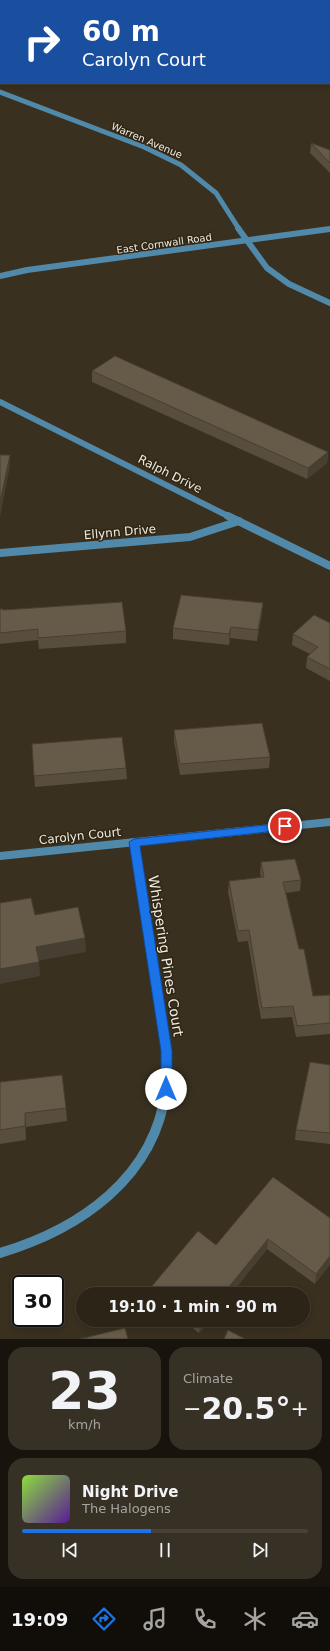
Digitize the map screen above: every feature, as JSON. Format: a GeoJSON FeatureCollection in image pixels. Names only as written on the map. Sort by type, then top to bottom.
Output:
{"type":"FeatureCollection","features":[{"type":"Feature","properties":{"kind":"street","name":"Warren Avenue"},"geometry":{"type":"LineString","coordinates":[[0,92],[144,147],[182,165],[216,193],[254,252],[277,277],[330,303]]}},
{"type":"Feature","properties":{"kind":"street","name":"East Cornwall Road"},"geometry":{"type":"LineString","coordinates":[[0,276],[27,270],[330,229]]}},
{"type":"Feature","properties":{"kind":"street","name":"Ralph Drive"},"geometry":{"type":"LineString","coordinates":[[0,402],[330,566]]}},
{"type":"Feature","properties":{"kind":"street","name":"Ellynn Drive"},"geometry":{"type":"LineString","coordinates":[[0,554],[190,537],[239,521]]}},
{"type":"Feature","properties":{"kind":"street","name":"Carolyn Court"},"geometry":{"type":"LineString","coordinates":[[0,856],[330,822]]}},
{"type":"Feature","properties":{"kind":"street","name":"Whispering Pines Court"},"geometry":{"type":"LineString","coordinates":[[0,1253],[21,1248],[56,1234],[106,1200],[128,1175],[146,1151],[160,1119],[166,1089],[166,1051],[134,842]]}},
{"type":"Feature","properties":{"kind":"building"},"geometry":{"type":"Polygon","coordinates":[[[311,143],[330,150],[330,163],[311,143]]]}},
{"type":"Feature","properties":{"kind":"building"},"geometry":{"type":"Polygon","coordinates":[[[115,356],[328,452],[308,468],[92,371],[115,356]]]}},
{"type":"Feature","properties":{"kind":"building"},"geometry":{"type":"Polygon","coordinates":[[[0,455],[10,455],[0,502],[0,455]]]}},
{"type":"Feature","properties":{"kind":"building"},"geometry":{"type":"Polygon","coordinates":[[[181,595],[263,603],[258,630],[231,627],[229,634],[173,628],[181,595]]]}},
{"type":"Feature","properties":{"kind":"building"},"geometry":{"type":"Polygon","coordinates":[[[122,602],[126,631],[38,638],[38,629],[0,633],[0,609],[122,602]]]}},
{"type":"Feature","properties":{"kind":"building"},"geometry":{"type":"Polygon","coordinates":[[[314,615],[330,623],[330,669],[307,657],[318,647],[293,634],[314,615]]]}},
{"type":"Feature","properties":{"kind":"building"},"geometry":{"type":"Polygon","coordinates":[[[262,723],[270,757],[180,764],[174,730],[262,723]]]}},
{"type":"Feature","properties":{"kind":"building"},"geometry":{"type":"Polygon","coordinates":[[[122,737],[126,768],[34,776],[32,744],[122,737]]]}},
{"type":"Feature","properties":{"kind":"building"},"geometry":{"type":"Polygon","coordinates":[[[295,859],[301,880],[283,882],[299,949],[304,949],[313,996],[330,995],[330,1023],[297,1026],[293,1006],[262,1008],[249,930],[238,931],[229,881],[264,877],[261,862],[295,859]]]}},
{"type":"Feature","properties":{"kind":"building"},"geometry":{"type":"Polygon","coordinates":[[[31,898],[35,915],[78,907],[85,938],[36,947],[39,962],[0,969],[0,903],[31,898]]]}},
{"type":"Feature","properties":{"kind":"building"},"geometry":{"type":"Polygon","coordinates":[[[310,1062],[330,1065],[330,1133],[296,1130],[310,1062]]]}},
{"type":"Feature","properties":{"kind":"building"},"geometry":{"type":"Polygon","coordinates":[[[62,1075],[66,1108],[25,1113],[25,1126],[0,1130],[0,1082],[62,1075]]]}},
{"type":"Feature","properties":{"kind":"building"},"geometry":{"type":"Polygon","coordinates":[[[273,1177],[330,1218],[330,1256],[316,1274],[268,1239],[229,1287],[152,1286],[198,1231],[216,1245],[273,1177]]]}},
{"type":"Feature","properties":{"kind":"building"},"geometry":{"type":"Polygon","coordinates":[[[125,1328],[128,1339],[80,1339],[125,1328]]]}},
{"type":"Feature","properties":{"kind":"building"},"geometry":{"type":"Polygon","coordinates":[[[228,1330],[245,1339],[224,1339],[228,1330]]]}},
{"type":"Feature","properties":{"kind":"route"},"geometry":{"type":"LineString","coordinates":[[166,1089],[166,1051],[134,842],[285,826]]}}]}
